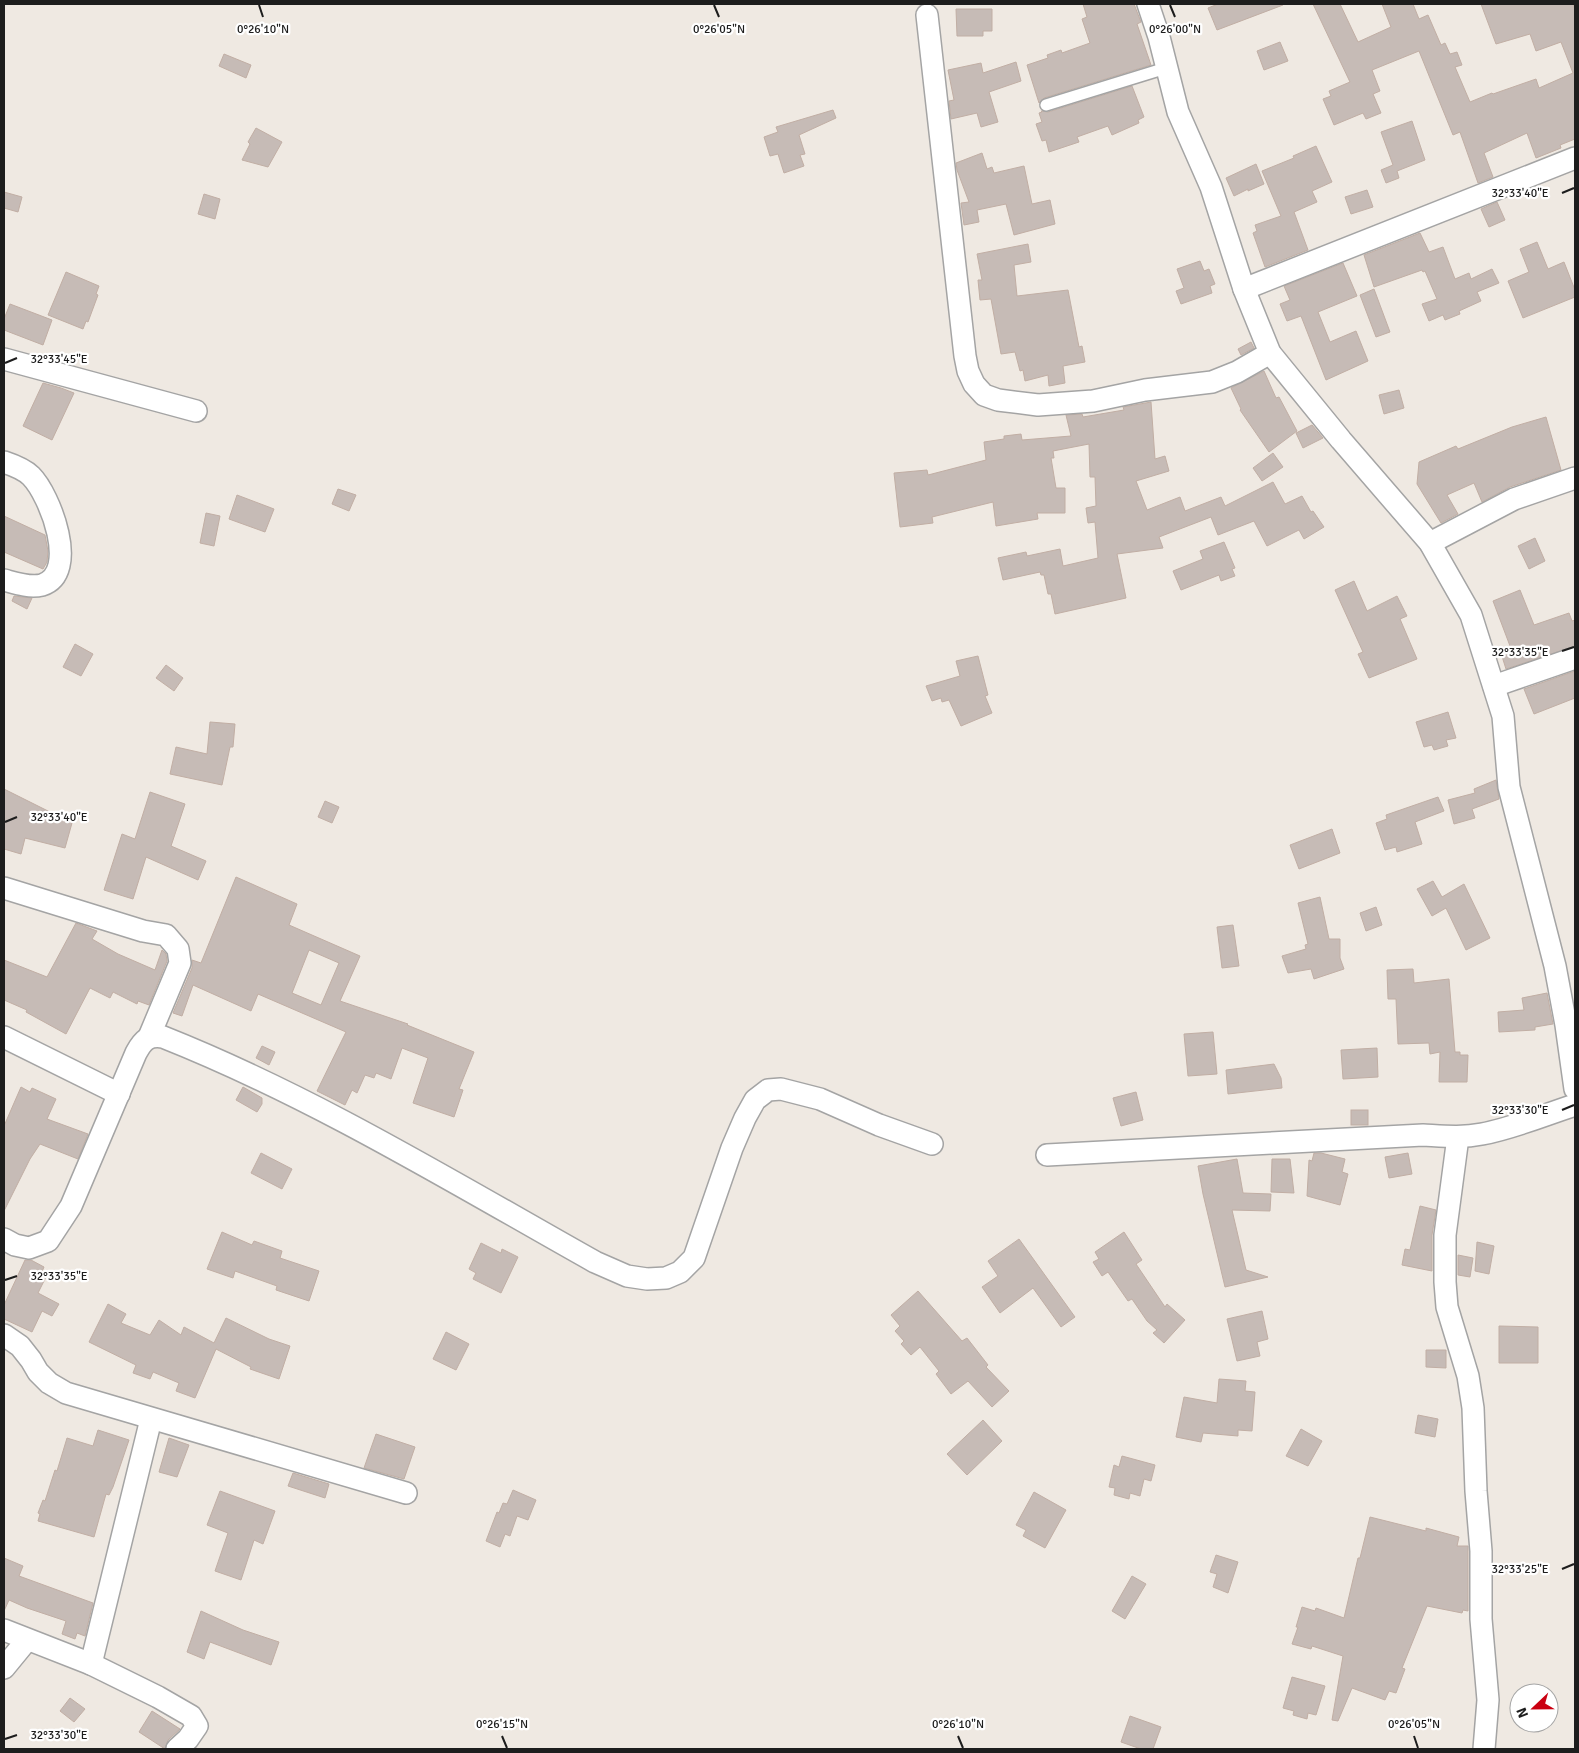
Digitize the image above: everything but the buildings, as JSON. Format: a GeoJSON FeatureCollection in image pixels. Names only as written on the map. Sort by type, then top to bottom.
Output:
{"type":"FeatureCollection","features":[{"type":"Feature","properties":{"kind":"street"},"geometry":{"type":"LineString","coordinates":[[1148,4],[1159,37],[1178,112],[1211,187],[1244,289],[1270,353],[1341,440],[1430,543],[1471,615],[1503,716],[1509,787],[1555,966],[1575,1089]]}},
{"type":"Feature","properties":{"kind":"street"},"geometry":{"type":"LineString","coordinates":[[927,15],[965,356],[968,371],[974,384],[984,395],[998,400],[1038,405],[1093,401],[1145,390],[1212,382],[1237,372],[1270,353]]}},
{"type":"Feature","properties":{"kind":"street"},"geometry":{"type":"LineString","coordinates":[[1244,289],[1575,158]]}},
{"type":"Feature","properties":{"kind":"street"},"geometry":{"type":"LineString","coordinates":[[4,359],[196,410]]}},
{"type":"Feature","properties":{"kind":"street"},"geometry":{"type":"LineString","coordinates":[[4,462],[23,470],[36,481],[54,520],[61,548],[60,564],[52,579],[41,585],[27,586],[4,580]]}},
{"type":"Feature","properties":{"kind":"street"},"geometry":{"type":"LineString","coordinates":[[1430,543],[1514,499],[1575,478]]}},
{"type":"Feature","properties":{"kind":"street"},"geometry":{"type":"LineString","coordinates":[[1494,686],[1575,658]]}},
{"type":"Feature","properties":{"kind":"street"},"geometry":{"type":"LineString","coordinates":[[4,888],[143,930],[166,935],[178,949],[180,963],[149,1037],[142,1042],[136,1053],[71,1206],[48,1241],[29,1248],[15,1245],[4,1239]]}},
{"type":"Feature","properties":{"kind":"street"},"geometry":{"type":"LineString","coordinates":[[4,1037],[119,1094]]}},
{"type":"Feature","properties":{"kind":"street"},"geometry":{"type":"LineString","coordinates":[[149,1037],[163,1037],[255,1076],[375,1138],[595,1262],[627,1276],[648,1279],[666,1278],[680,1272],[694,1258],[732,1148],[755,1100],[768,1090],[781,1089],[820,1100],[879,1125],[932,1144]]}},
{"type":"Feature","properties":{"kind":"street"},"geometry":{"type":"LineString","coordinates":[[1048,1155],[1423,1135],[1458,1136],[1481,1134],[1506,1128],[1575,1105]]}},
{"type":"Feature","properties":{"kind":"street"},"geometry":{"type":"LineString","coordinates":[[1458,1136],[1445,1235],[1445,1282],[1447,1307],[1468,1376],[1473,1408],[1476,1491],[1481,1551],[1481,1619],[1488,1700],[1484,1749]]}},
{"type":"Feature","properties":{"kind":"street"},"geometry":{"type":"LineString","coordinates":[[4,1335],[20,1346],[32,1360],[38,1372],[49,1383],[66,1394],[406,1493]]}},
{"type":"Feature","properties":{"kind":"street"},"geometry":{"type":"LineString","coordinates":[[91,1664],[151,1419]]}},
{"type":"Feature","properties":{"kind":"street"},"geometry":{"type":"LineString","coordinates":[[4,1630],[91,1664],[158,1696],[190,1716],[196,1726],[188,1739],[177,1749]]}},
{"type":"Feature","properties":{"kind":"street"},"geometry":{"type":"LineString","coordinates":[[4,1668],[27,1640]]}},
{"type":"Feature","properties":{"kind":"lane"},"geometry":{"type":"LineString","coordinates":[[1046,105],[1166,68]]}}]}
